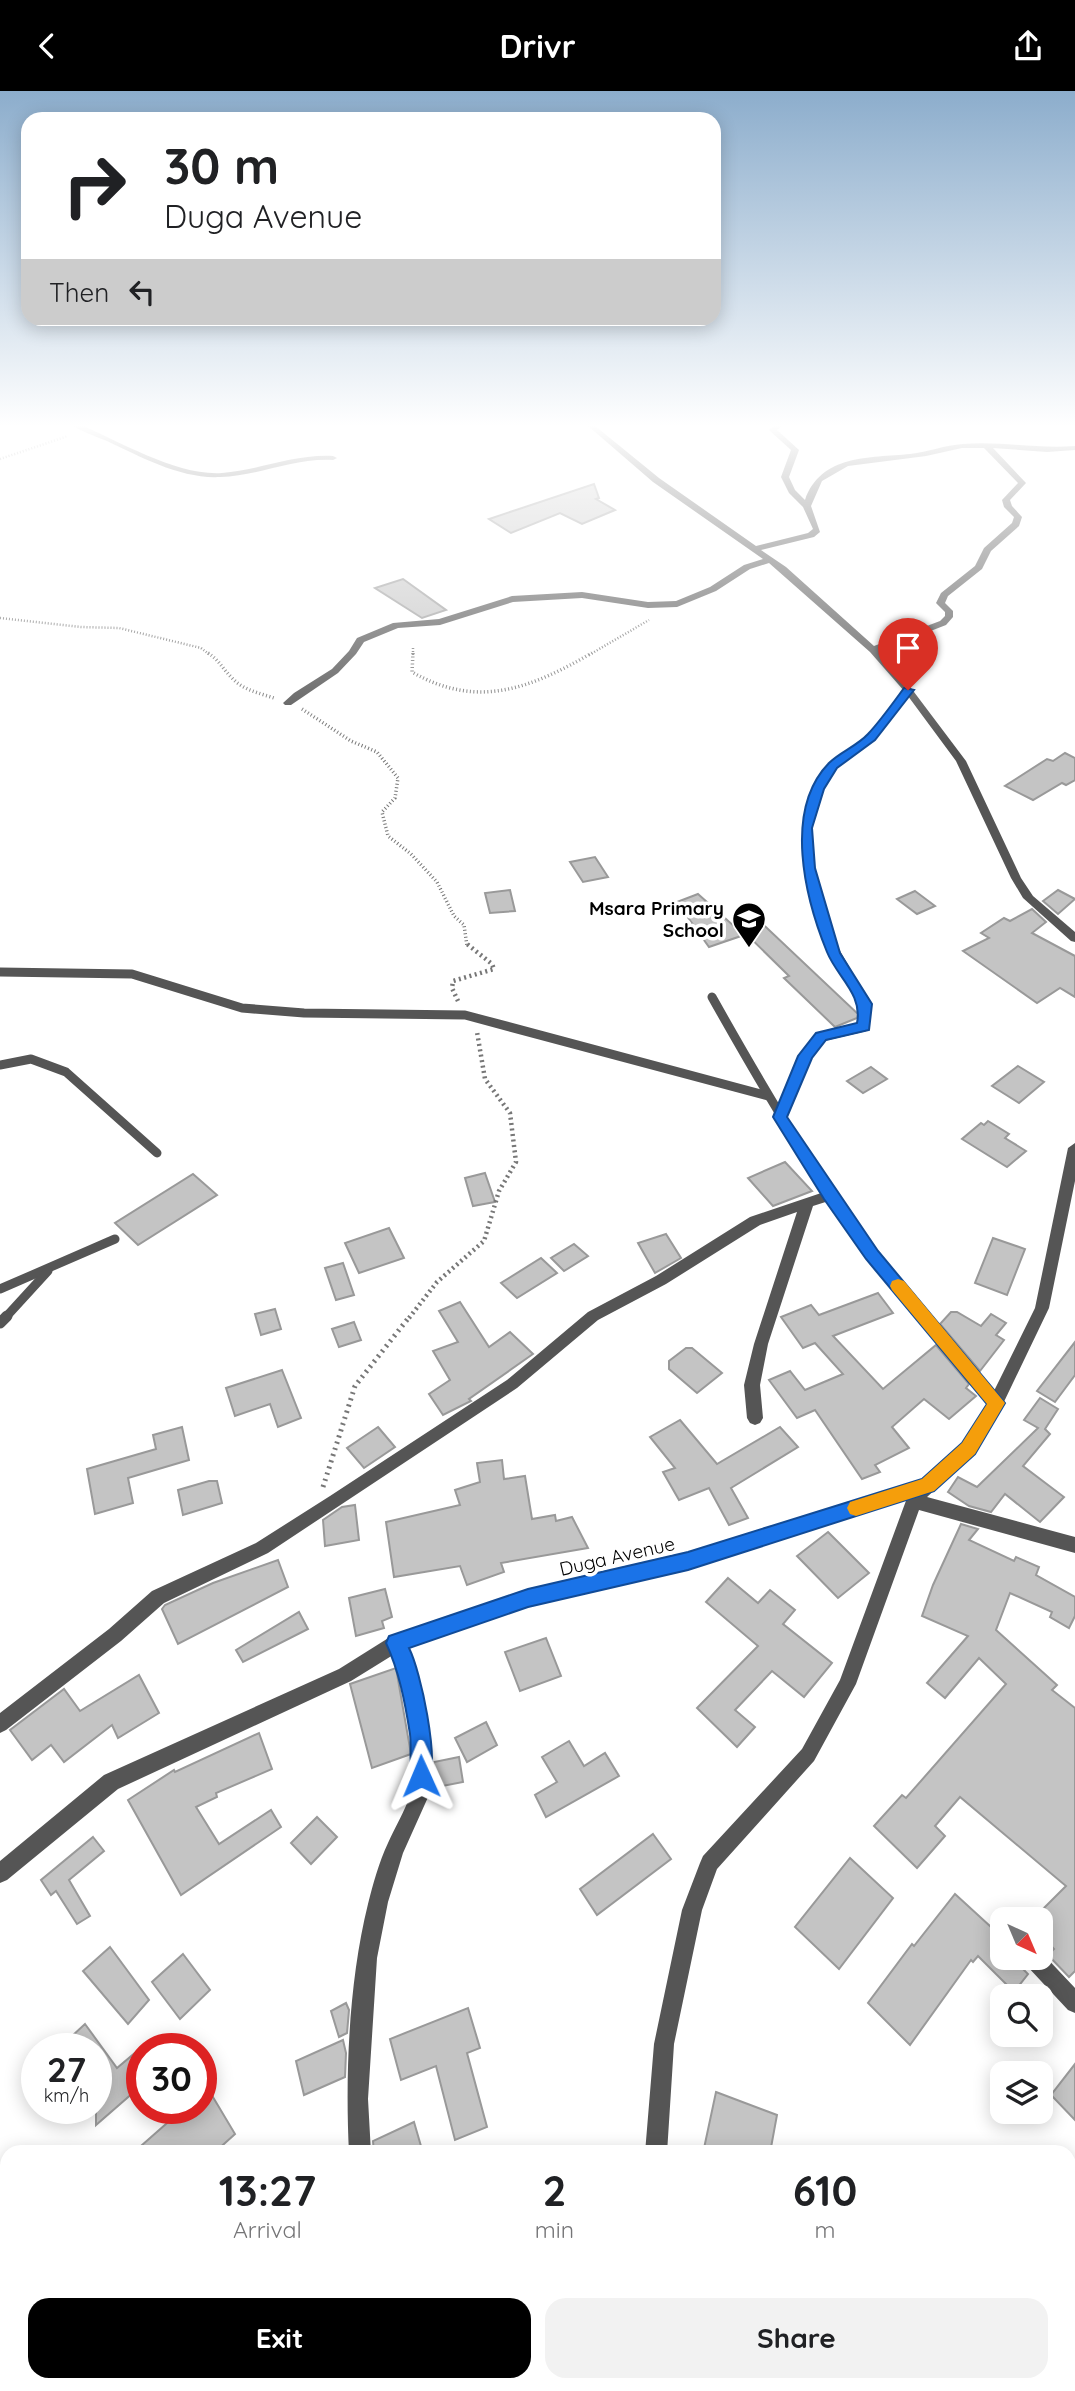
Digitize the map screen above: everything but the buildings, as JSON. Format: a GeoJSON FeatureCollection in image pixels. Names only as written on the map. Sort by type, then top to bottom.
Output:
{"type":"FeatureCollection","features":[{"type":"Feature","properties":{"kind":"street"},"geometry":{"type":"LineString","coordinates":[[731,532],[783,569],[873,650],[908,690],[961,761],[1016,878],[1029,898],[1075,939]]}},
{"type":"Feature","properties":{"kind":"street"},"geometry":{"type":"LineString","coordinates":[[755,549],[814,532]]}},
{"type":"Feature","properties":{"kind":"street"},"geometry":{"type":"LineString","coordinates":[[873,650],[943,623],[949,617],[949,611],[940,603],[944,595],[979,567],[994,542],[1006,532]]}},
{"type":"Feature","properties":{"kind":"street"},"geometry":{"type":"LineString","coordinates":[[288,703],[296,694],[318,684],[332,673],[356,649],[360,640],[396,625],[440,622],[512,599],[582,595],[648,605],[677,604],[713,589],[747,567],[769,561]]}},
{"type":"Feature","properties":{"kind":"street","name":"Duga Avenue"},"geometry":{"type":"LineString","coordinates":[[0,1873],[111,1782],[345,1675],[396,1643],[528,1598],[688,1561],[928,1485],[969,1448],[996,1403],[1042,1308],[1075,1148]]}},
{"type":"Feature","properties":{"kind":"street"},"geometry":{"type":"LineString","coordinates":[[0,1724],[115,1635],[158,1597],[262,1548],[512,1384],[593,1316],[662,1280],[755,1220],[830,1195]]}},
{"type":"Feature","properties":{"kind":"street"},"geometry":{"type":"LineString","coordinates":[[755,1417],[752,1385],[761,1344],[807,1203]]}},
{"type":"Feature","properties":{"kind":"street"},"geometry":{"type":"LineString","coordinates":[[657,2145],[664,2044],[692,1910],[710,1863],[808,1755],[847,1683],[914,1501],[928,1485]]}},
{"type":"Feature","properties":{"kind":"street"},"geometry":{"type":"LineString","coordinates":[[914,1501],[1075,1545]]}},
{"type":"Feature","properties":{"kind":"street"},"geometry":{"type":"LineString","coordinates":[[359,2145],[356,2099],[368,1958],[378,1902],[394,1851],[420,1794],[423,1757],[406,1662],[396,1643]]}},
{"type":"Feature","properties":{"kind":"street"},"geometry":{"type":"LineString","coordinates":[[1045,1971],[1075,2003]]}},
{"type":"Feature","properties":{"kind":"lane"},"geometry":{"type":"LineString","coordinates":[[780,1117],[805,1056],[821,1037],[864,1027],[866,1015],[865,1004],[834,953],[809,868],[806,828],[818,789],[833,765],[871,738],[908,690]]}},
{"type":"Feature","properties":{"kind":"lane"},"geometry":{"type":"LineString","coordinates":[[0,972],[132,974],[242,1009],[304,1013],[465,1015],[768,1096]]}},
{"type":"Feature","properties":{"kind":"lane"},"geometry":{"type":"LineString","coordinates":[[712,997],[780,1117],[830,1195],[872,1255],[996,1403]]}},
{"type":"Feature","properties":{"kind":"lane"},"geometry":{"type":"LineString","coordinates":[[0,1065],[31,1059],[66,1072],[157,1153]]}},
{"type":"Feature","properties":{"kind":"lane"},"geometry":{"type":"LineString","coordinates":[[0,1289],[115,1239]]}},
{"type":"Feature","properties":{"kind":"lane"},"geometry":{"type":"LineString","coordinates":[[0,1322],[51,1268]]}},
{"type":"Feature","properties":{"kind":"path"},"geometry":{"type":"LineString","coordinates":[[413,647],[412,672],[433,684],[472,692],[510,690],[535,683],[558,672],[677,604]]}},
{"type":"Feature","properties":{"kind":"path"},"geometry":{"type":"LineString","coordinates":[[0,618],[42,624],[119,628],[201,648],[221,662],[232,678],[246,689],[301,708],[351,741],[377,752],[398,778],[395,798],[382,812],[388,835],[411,854],[437,882],[454,916],[464,925],[467,947],[492,964],[494,969],[453,981],[452,988],[465,1015],[476,1028],[485,1079],[510,1114],[516,1162],[499,1191],[484,1241],[437,1282],[355,1386],[314,1514]]}},
{"type":"Feature","properties":{"kind":"slow traffic"},"geometry":{"type":"LineString","coordinates":[[856,1508],[928,1485],[969,1448],[996,1403],[898,1286]]}},
{"type":"Feature","properties":{"kind":"place","name":"Msara Primary School"},"geometry":{"type":"Point","coordinates":[749,949]}},
{"type":"Feature","properties":{"kind":"route"},"geometry":{"type":"LineString","coordinates":[[421,1776],[421,1737],[406,1662],[396,1643],[435,1627],[528,1598],[688,1561],[928,1485],[969,1448],[996,1403],[872,1255],[780,1117],[805,1056],[821,1037],[864,1027],[866,1015],[865,1004],[834,953],[809,868],[806,828],[818,789],[833,765],[871,738],[908,690]]}}]}
